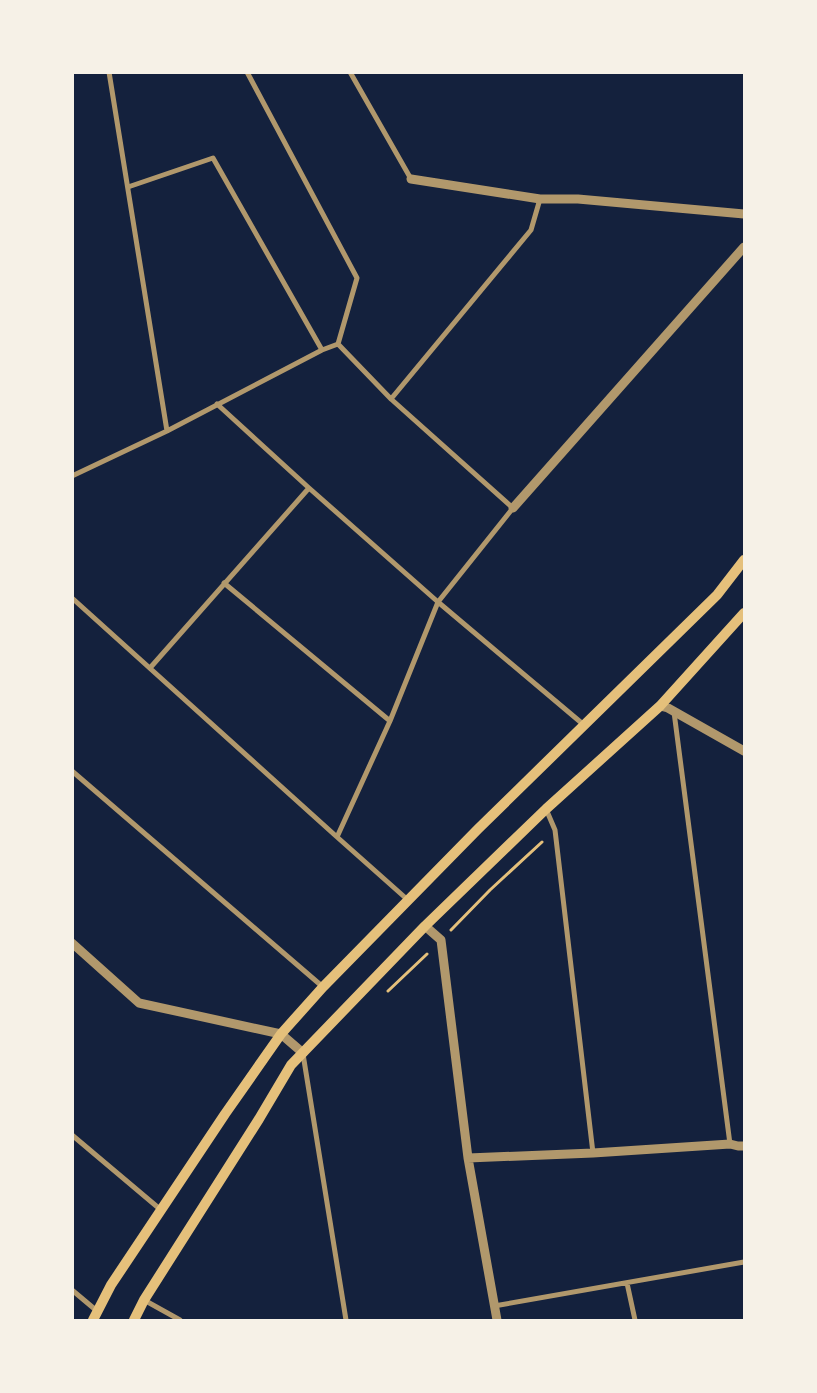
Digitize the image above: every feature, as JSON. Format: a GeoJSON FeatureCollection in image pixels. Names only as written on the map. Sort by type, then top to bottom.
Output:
{"type":"FeatureCollection","features":[{"type":"Feature","properties":{"kind":"main road"},"geometry":{"type":"LineString","coordinates":[[95,1316],[111,1285],[224,1114],[281,1034],[323,987],[478,829],[717,595],[744,560]]}},
{"type":"Feature","properties":{"kind":"main road"},"geometry":{"type":"LineString","coordinates":[[134,1320],[144,1300],[254,1127],[291,1065],[425,926],[546,809],[660,706],[744,613]]}},
{"type":"Feature","properties":{"kind":"street"},"geometry":{"type":"LineString","coordinates":[[109,72],[166,431]]}},
{"type":"Feature","properties":{"kind":"street"},"geometry":{"type":"LineString","coordinates":[[247,72],[357,278],[338,344]]}},
{"type":"Feature","properties":{"kind":"street"},"geometry":{"type":"LineString","coordinates":[[350,72],[412,179],[540,199],[578,199],[744,214]]}},
{"type":"Feature","properties":{"kind":"street"},"geometry":{"type":"LineString","coordinates":[[128,188],[213,158],[322,350]]}},
{"type":"Feature","properties":{"kind":"street"},"geometry":{"type":"LineString","coordinates":[[391,399],[531,230],[540,199]]}},
{"type":"Feature","properties":{"kind":"street"},"geometry":{"type":"LineString","coordinates":[[337,837],[390,721],[438,602],[513,508],[744,247]]}},
{"type":"Feature","properties":{"kind":"street"},"geometry":{"type":"LineString","coordinates":[[72,476],[166,431],[322,350],[338,344]]}},
{"type":"Feature","properties":{"kind":"street"},"geometry":{"type":"LineString","coordinates":[[338,344],[391,399],[513,508]]}},
{"type":"Feature","properties":{"kind":"street"},"geometry":{"type":"LineString","coordinates":[[217,404],[438,602],[584,725]]}},
{"type":"Feature","properties":{"kind":"street"},"geometry":{"type":"LineString","coordinates":[[150,668],[309,488]]}},
{"type":"Feature","properties":{"kind":"street"},"geometry":{"type":"LineString","coordinates":[[224,583],[390,721]]}},
{"type":"Feature","properties":{"kind":"street"},"geometry":{"type":"LineString","coordinates":[[72,598],[409,901]]}},
{"type":"Feature","properties":{"kind":"street"},"geometry":{"type":"LineString","coordinates":[[660,706],[674,711],[744,751]]}},
{"type":"Feature","properties":{"kind":"street"},"geometry":{"type":"LineString","coordinates":[[674,711],[730,1144]]}},
{"type":"Feature","properties":{"kind":"street"},"geometry":{"type":"LineString","coordinates":[[72,771],[323,987]]}},
{"type":"Feature","properties":{"kind":"street"},"geometry":{"type":"LineString","coordinates":[[546,809],[556,830],[593,1153]]}},
{"type":"Feature","properties":{"kind":"street"},"geometry":{"type":"LineString","coordinates":[[425,926],[442,940],[468,1158],[497,1320]]}},
{"type":"Feature","properties":{"kind":"street"},"geometry":{"type":"LineString","coordinates":[[72,943],[139,1003],[281,1034],[302,1053],[346,1320]]}},
{"type":"Feature","properties":{"kind":"street"},"geometry":{"type":"LineString","coordinates":[[72,1135],[161,1210]]}},
{"type":"Feature","properties":{"kind":"street"},"geometry":{"type":"LineString","coordinates":[[468,1158],[593,1153],[730,1144],[744,1146]]}},
{"type":"Feature","properties":{"kind":"street"},"geometry":{"type":"LineString","coordinates":[[494,1306],[744,1262]]}},
{"type":"Feature","properties":{"kind":"street"},"geometry":{"type":"LineString","coordinates":[[627,1283],[635,1320]]}},
{"type":"Feature","properties":{"kind":"street"},"geometry":{"type":"LineString","coordinates":[[72,1290],[95,1316]]}},
{"type":"Feature","properties":{"kind":"street"},"geometry":{"type":"LineString","coordinates":[[144,1300],[180,1320]]}},
{"type":"Feature","properties":{"kind":"path"},"geometry":{"type":"LineString","coordinates":[[384,995],[442,940]]}}]}
